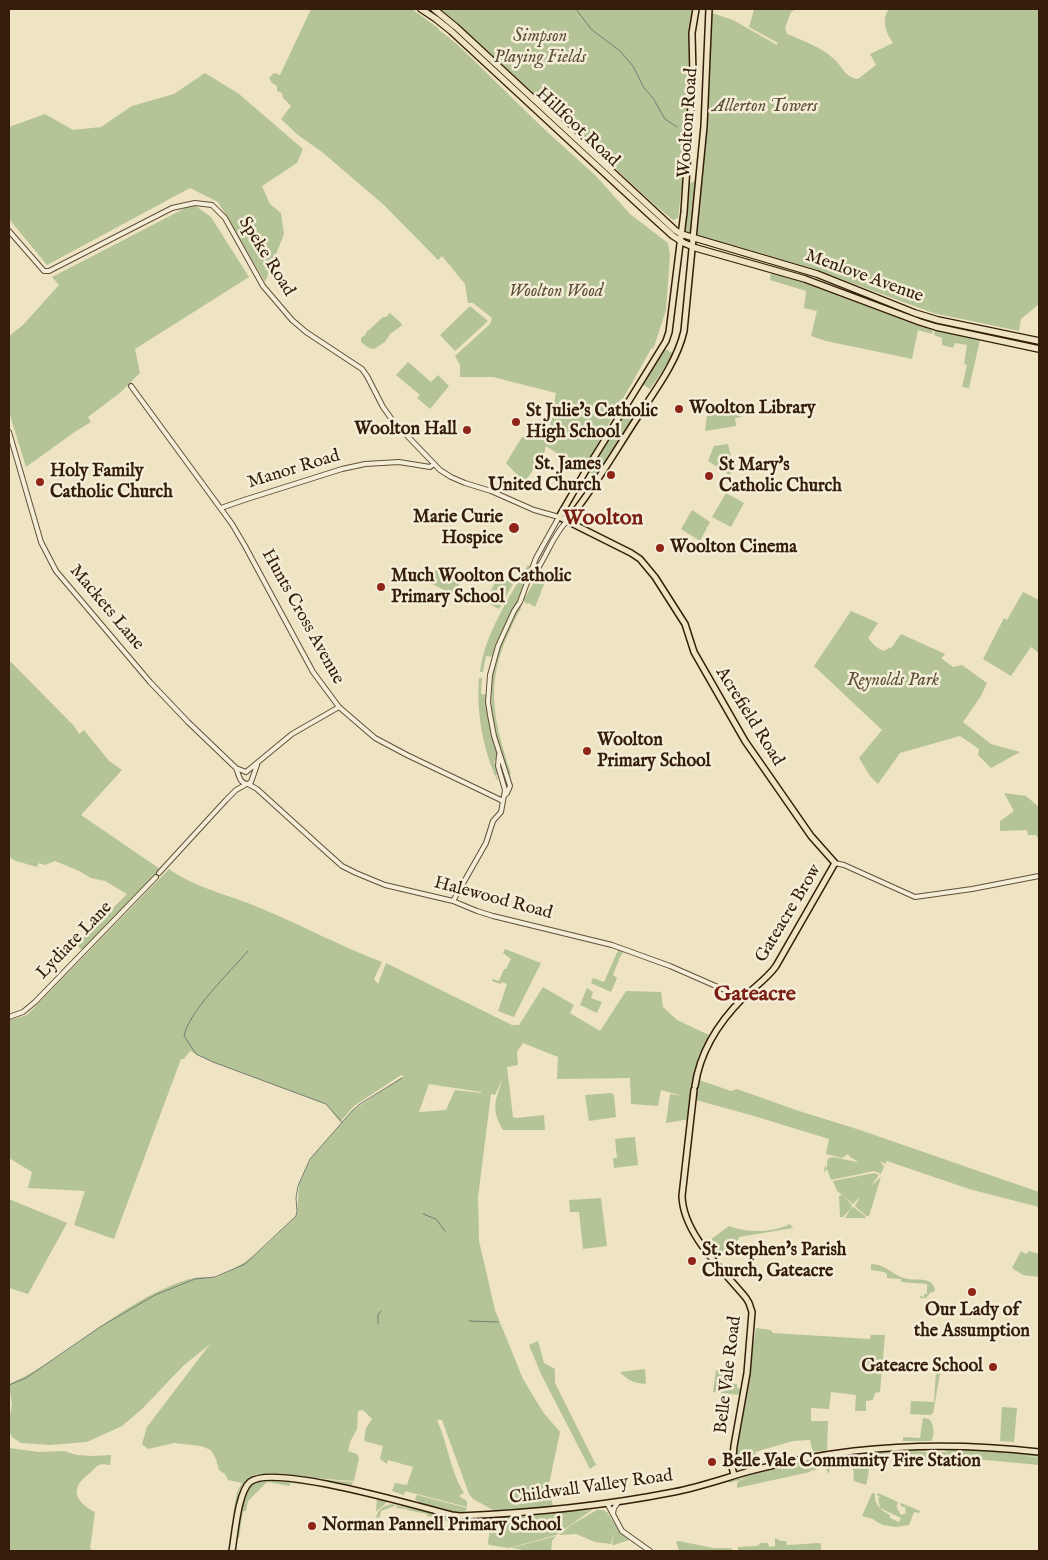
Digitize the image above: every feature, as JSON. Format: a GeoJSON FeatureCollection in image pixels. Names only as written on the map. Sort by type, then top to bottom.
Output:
{"type":"FeatureCollection","features":[{"type":"Feature","properties":{"kind":"highway","name":"Hillfoot Road"},"geometry":{"type":"LineString","coordinates":[[422,9],[450,31],[652,218],[681,242],[691,246]]}},
{"type":"Feature","properties":{"kind":"highway","name":"Hillfoot Road"},"geometry":{"type":"LineString","coordinates":[[434,9],[456,26],[681,234]]}},
{"type":"Feature","properties":{"kind":"highway","name":"Menlove Avenue"},"geometry":{"type":"LineString","coordinates":[[681,234],[692,239],[817,274],[938,320],[1039,341]]}},
{"type":"Feature","properties":{"kind":"highway","name":"Menlove Avenue"},"geometry":{"type":"LineString","coordinates":[[691,246],[800,277],[936,327],[1039,349]]}},
{"type":"Feature","properties":{"kind":"highway"},"geometry":{"type":"LineString","coordinates":[[936,327],[938,320]]}},
{"type":"Feature","properties":{"kind":"main road","name":"Woolton Road"},"geometry":{"type":"LineString","coordinates":[[560,517],[585,472],[666,341],[671,325],[681,242],[693,75],[692,33],[696,9]]}},
{"type":"Feature","properties":{"kind":"main road","name":"Woolton Road"},"geometry":{"type":"LineString","coordinates":[[568,520],[650,401],[679,352],[684,331],[704,126],[709,9]]}},
{"type":"Feature","properties":{"kind":"main road"},"geometry":{"type":"LineString","coordinates":[[670,225],[676,226],[682,221]]}},
{"type":"Feature","properties":{"kind":"main road"},"geometry":{"type":"LineString","coordinates":[[690,256],[701,250]]}},
{"type":"Feature","properties":{"kind":"main road","name":"Acrefield Road"},"geometry":{"type":"LineString","coordinates":[[560,517],[632,553],[640,559],[655,577],[685,624],[694,652],[745,741],[811,836],[835,863]]}},
{"type":"Feature","properties":{"kind":"main road","name":"Gateacre Brow"},"geometry":{"type":"LineString","coordinates":[[743,998],[764,980],[776,966],[835,863]]}},
{"type":"Feature","properties":{"kind":"main road","name":"Belle Vale Road"},"geometry":{"type":"LineString","coordinates":[[734,1475],[732,1467],[734,1446],[746,1380],[752,1312],[746,1298],[702,1245],[688,1221],[682,1196],[694,1088],[699,1065],[711,1039],[743,998]]}},
{"type":"Feature","properties":{"kind":"main road","name":"Childwall Valley Road"},"geometry":{"type":"LineString","coordinates":[[232,1551],[242,1492],[251,1482],[259,1477],[297,1480],[354,1489],[460,1516],[519,1513],[607,1504],[674,1492],[734,1475],[831,1454],[883,1448],[948,1446],[1039,1452]]}},
{"type":"Feature","properties":{"kind":"street","name":"Speke Road"},"geometry":{"type":"LineString","coordinates":[[9,231],[44,271],[49,271],[172,208],[195,203],[212,205],[225,218],[264,286],[282,308],[298,326],[362,370],[393,421],[434,464],[451,477],[491,491],[526,507],[560,517]]}},
{"type":"Feature","properties":{"kind":"street","name":"Hunts Cross Avenue"},"geometry":{"type":"LineString","coordinates":[[131,386],[221,508],[245,546],[312,672],[339,707],[375,738],[409,756],[503,798]]}},
{"type":"Feature","properties":{"kind":"street","name":"Mackets Lane"},"geometry":{"type":"LineString","coordinates":[[9,432],[41,542],[56,571],[150,682],[236,768],[246,772]]}},
{"type":"Feature","properties":{"kind":"street","name":"Manor Road"},"geometry":{"type":"LineString","coordinates":[[221,508],[342,469],[365,464],[399,462],[430,467],[434,464]]}},
{"type":"Feature","properties":{"kind":"street"},"geometry":{"type":"LineString","coordinates":[[453,901],[486,843],[493,821],[501,812],[505,790],[498,766],[500,754],[488,702],[490,676],[498,646],[520,602],[536,558],[560,517]]}},
{"type":"Feature","properties":{"kind":"street"},"geometry":{"type":"LineString","coordinates":[[528,581],[539,570],[554,539],[568,520]]}},
{"type":"Feature","properties":{"kind":"street"},"geometry":{"type":"LineString","coordinates":[[256,765],[252,779],[246,785],[240,779],[242,774],[256,765],[292,734],[339,707]]}},
{"type":"Feature","properties":{"kind":"street","name":"Mackets Lane"},"geometry":{"type":"LineString","coordinates":[[236,768],[240,779]]}},
{"type":"Feature","properties":{"kind":"street"},"geometry":{"type":"LineString","coordinates":[[246,772],[250,774],[252,779]]}},
{"type":"Feature","properties":{"kind":"street","name":"Lydiate Lane"},"geometry":{"type":"LineString","coordinates":[[236,790],[240,779]]}},
{"type":"Feature","properties":{"kind":"street","name":"Halewood Road"},"geometry":{"type":"LineString","coordinates":[[252,779],[257,789],[329,855],[342,866],[356,873],[385,885],[453,901],[493,916],[612,945],[670,966],[743,998]]}},
{"type":"Feature","properties":{"kind":"street","name":"Halewood Road"},"geometry":{"type":"LineString","coordinates":[[246,785],[257,789]]}},
{"type":"Feature","properties":{"kind":"street","name":"Lydiate Lane"},"geometry":{"type":"LineString","coordinates":[[9,1016],[23,1012],[35,1002],[157,875],[219,807],[236,790],[246,785]]}},
{"type":"Feature","properties":{"kind":"street"},"geometry":{"type":"LineString","coordinates":[[835,863],[844,865],[906,894],[918,897],[980,888],[1039,876]]}},
{"type":"Feature","properties":{"kind":"street"},"geometry":{"type":"LineString","coordinates":[[613,1516],[614,1508],[619,1501]]}},
{"type":"Feature","properties":{"kind":"street"},"geometry":{"type":"LineString","coordinates":[[607,1504],[622,1531],[650,1551]]}},
{"type":"Feature","properties":{"kind":"green space","name":"Woolton Wood"},"geometry":{"type":"Polygon","coordinates":[[[311,9],[412,9],[458,45],[543,128],[596,176],[630,214],[668,243],[670,255],[666,310],[654,347],[651,349],[581,473],[560,464],[564,458],[546,446],[542,461],[524,482],[506,463],[522,437],[548,437],[556,393],[493,377],[460,377],[460,365],[455,356],[490,324],[492,318],[473,303],[468,303],[465,284],[442,256],[438,260],[384,205],[281,119],[291,106],[283,98],[282,93],[277,91],[277,86],[269,78],[274,73],[280,75],[311,9]]]}},
{"type":"Feature","properties":{"kind":"green space","name":"Simpson Playing Fields"},"geometry":{"type":"Polygon","coordinates":[[[439,9],[695,9],[686,152],[678,218],[673,220],[655,205],[455,21],[439,9]]]}},
{"type":"Feature","properties":{"kind":"green space","name":"Allerton Towers"},"geometry":{"type":"Polygon","coordinates":[[[796,9],[791,12],[785,28],[787,34],[824,51],[834,59],[846,74],[858,79],[876,65],[870,54],[893,43],[885,26],[885,17],[889,9],[1039,9],[1039,304],[1021,319],[1019,331],[933,313],[811,268],[738,246],[737,249],[685,234],[689,183],[700,180],[709,12],[733,20],[777,45],[778,43],[749,27],[754,10],[796,9]]]}},
{"type":"Feature","properties":{"kind":"green space"},"geometry":{"type":"Polygon","coordinates":[[[205,73],[239,94],[303,149],[297,163],[262,186],[270,204],[281,213],[284,234],[265,282],[218,202],[190,188],[47,265],[9,219],[9,127],[45,114],[73,130],[101,127],[132,106],[174,94],[205,73]]]}},
{"type":"Feature","properties":{"kind":"green space"},"geometry":{"type":"Polygon","coordinates":[[[193,204],[211,217],[249,277],[135,349],[140,373],[121,392],[88,417],[91,422],[26,467],[9,412],[9,336],[23,325],[59,285],[52,277],[193,204]]]}},
{"type":"Feature","properties":{"kind":"green space"},"geometry":{"type":"Polygon","coordinates":[[[771,271],[817,285],[933,328],[932,334],[918,330],[912,359],[826,341],[811,336],[817,311],[804,308],[806,291],[770,280],[771,271]]]}},
{"type":"Feature","properties":{"kind":"green space"},"geometry":{"type":"Polygon","coordinates":[[[470,306],[488,321],[455,351],[440,335],[470,306]]]}},
{"type":"Feature","properties":{"kind":"green space"},"geometry":{"type":"Polygon","coordinates":[[[390,313],[402,324],[390,334],[385,342],[374,349],[361,342],[361,338],[367,331],[390,313]]]}},
{"type":"Feature","properties":{"kind":"green space"},"geometry":{"type":"Polygon","coordinates":[[[935,329],[980,340],[969,388],[962,387],[967,365],[964,364],[967,345],[955,343],[953,348],[942,345],[942,338],[934,335],[935,329]]]}},
{"type":"Feature","properties":{"kind":"green space"},"geometry":{"type":"Polygon","coordinates":[[[664,350],[674,354],[650,389],[642,384],[664,350]]]}},
{"type":"Feature","properties":{"kind":"green space"},"geometry":{"type":"Polygon","coordinates":[[[408,362],[431,382],[438,375],[449,386],[430,409],[417,398],[420,395],[396,375],[408,362]]]}},
{"type":"Feature","properties":{"kind":"green space"},"geometry":{"type":"Polygon","coordinates":[[[737,402],[741,417],[735,418],[736,426],[705,431],[708,406],[737,402]]]}},
{"type":"Feature","properties":{"kind":"green space"},"geometry":{"type":"Polygon","coordinates":[[[627,412],[633,415],[633,419],[598,476],[588,472],[624,413],[627,412]]]}},
{"type":"Feature","properties":{"kind":"green space"},"geometry":{"type":"Polygon","coordinates":[[[728,444],[732,461],[736,465],[730,475],[708,461],[714,446],[728,444]]]}},
{"type":"Feature","properties":{"kind":"green space"},"geometry":{"type":"Polygon","coordinates":[[[726,493],[744,503],[731,527],[712,517],[726,493]]]}},
{"type":"Feature","properties":{"kind":"green space"},"geometry":{"type":"Polygon","coordinates":[[[692,510],[710,522],[700,541],[681,529],[692,510]]]}},
{"type":"Feature","properties":{"kind":"green space"},"geometry":{"type":"Polygon","coordinates":[[[528,565],[531,567],[520,597],[503,629],[493,657],[486,656],[483,672],[480,672],[492,630],[528,565]]]}},
{"type":"Feature","properties":{"kind":"green space"},"geometry":{"type":"Polygon","coordinates":[[[437,567],[462,579],[454,595],[430,583],[437,567]]]}},
{"type":"Feature","properties":{"kind":"green space"},"geometry":{"type":"Polygon","coordinates":[[[501,577],[513,584],[499,609],[488,603],[486,599],[497,579],[501,577]]]}},
{"type":"Feature","properties":{"kind":"green space"},"geometry":{"type":"Polygon","coordinates":[[[543,577],[545,582],[535,607],[529,603],[527,604],[524,599],[536,579],[543,577]]]}},
{"type":"Feature","properties":{"kind":"green space"},"geometry":{"type":"Polygon","coordinates":[[[1023,592],[1039,600],[1039,653],[1031,647],[1011,676],[983,659],[1004,618],[1007,620],[1023,592]]]}},
{"type":"Feature","properties":{"kind":"green space"},"geometry":{"type":"Polygon","coordinates":[[[520,606],[521,608],[501,651],[494,689],[498,727],[510,775],[496,735],[491,691],[492,677],[500,648],[520,606]]]}},
{"type":"Feature","properties":{"kind":"green space","name":"Reynolds Park"},"geometry":{"type":"Polygon","coordinates":[[[851,611],[878,623],[868,638],[883,651],[892,647],[901,634],[943,653],[945,655],[941,658],[953,667],[962,665],[987,683],[981,696],[963,722],[991,744],[1020,752],[991,768],[978,755],[979,749],[960,736],[900,753],[878,784],[870,776],[859,758],[882,730],[814,666],[851,611]]]}},
{"type":"Feature","properties":{"kind":"green space"},"geometry":{"type":"Polygon","coordinates":[[[11,662],[74,726],[79,734],[84,730],[109,761],[122,770],[81,815],[160,869],[83,950],[78,947],[83,938],[127,894],[105,881],[91,878],[55,861],[45,865],[39,863],[37,867],[9,857],[9,664],[11,662]]]}},
{"type":"Feature","properties":{"kind":"green space"},"geometry":{"type":"Polygon","coordinates":[[[479,678],[482,678],[481,694],[487,695],[498,755],[494,761],[498,774],[496,775],[497,780],[484,743],[478,691],[479,678]]]}},
{"type":"Feature","properties":{"kind":"green space"},"geometry":{"type":"Polygon","coordinates":[[[1004,793],[1026,796],[1039,807],[1039,840],[1036,835],[1028,835],[1027,830],[1000,831],[1000,821],[1014,811],[1004,793]]]}},
{"type":"Feature","properties":{"kind":"green space"},"geometry":{"type":"Polygon","coordinates":[[[169,869],[201,886],[260,908],[382,962],[374,979],[378,984],[386,963],[512,1025],[519,1025],[543,987],[574,1005],[570,1013],[600,1031],[626,991],[661,992],[663,1007],[677,1020],[709,1035],[698,1069],[690,1119],[666,1123],[670,1094],[682,1096],[661,1090],[658,1106],[631,1104],[630,1078],[557,1079],[558,1057],[523,1043],[517,1052],[518,1065],[507,1067],[513,1117],[544,1115],[545,1130],[503,1130],[495,1110],[496,1098],[503,1078],[495,1095],[491,1094],[478,1197],[479,1241],[495,1310],[523,1379],[543,1412],[560,1432],[549,1484],[553,1507],[495,1511],[473,1499],[469,1494],[442,1420],[437,1420],[455,1476],[464,1493],[459,1496],[467,1501],[467,1507],[405,1491],[404,1495],[392,1491],[395,1483],[407,1485],[413,1467],[388,1460],[387,1464],[380,1459],[383,1446],[364,1441],[366,1428],[372,1419],[363,1410],[358,1411],[357,1429],[350,1442],[348,1451],[357,1454],[359,1458],[354,1481],[270,1475],[353,1482],[352,1485],[317,1480],[257,1476],[251,1479],[244,1488],[239,1498],[235,1516],[237,1501],[232,1519],[237,1492],[242,1483],[228,1480],[225,1474],[219,1470],[211,1450],[201,1446],[174,1443],[148,1449],[142,1444],[147,1427],[210,1344],[183,1366],[143,1408],[122,1426],[87,1442],[50,1445],[21,1443],[13,1438],[9,1432],[12,1405],[9,1384],[45,1365],[112,1318],[147,1297],[187,1280],[201,1277],[216,1277],[250,1258],[297,1215],[299,1184],[311,1158],[353,1110],[404,1076],[401,1075],[354,1106],[340,1122],[326,1104],[213,1062],[190,1051],[184,1059],[181,1059],[114,1239],[74,1225],[85,1191],[28,1188],[32,1172],[9,1158],[9,1020],[27,1015],[169,869]],[[429,1084],[419,1112],[446,1110],[455,1090],[481,1092],[429,1084]],[[259,1474],[244,1483],[238,1497],[245,1483],[259,1474]]]}},
{"type":"Feature","properties":{"kind":"green space"},"geometry":{"type":"Polygon","coordinates":[[[619,948],[625,950],[613,975],[617,978],[611,992],[591,983],[593,978],[604,982],[619,948]]]}},
{"type":"Feature","properties":{"kind":"green space"},"geometry":{"type":"Polygon","coordinates":[[[505,949],[541,963],[514,1017],[498,1011],[507,984],[492,981],[493,979],[499,981],[511,959],[503,953],[505,949]]]}},
{"type":"Feature","properties":{"kind":"green space"},"geometry":{"type":"Polygon","coordinates":[[[587,988],[593,992],[591,998],[602,1002],[597,1013],[580,1005],[587,988]]]}},
{"type":"Feature","properties":{"kind":"green space"},"geometry":{"type":"Polygon","coordinates":[[[699,1080],[731,1091],[737,1089],[1039,1192],[1039,1207],[969,1189],[887,1161],[885,1164],[880,1161],[884,1167],[881,1174],[874,1171],[831,1180],[827,1169],[824,1173],[825,1165],[827,1168],[829,1158],[857,1161],[848,1154],[842,1158],[826,1154],[829,1139],[696,1100],[699,1080]]]}},
{"type":"Feature","properties":{"kind":"green space"},"geometry":{"type":"Polygon","coordinates":[[[611,1093],[614,1095],[616,1117],[589,1121],[585,1095],[611,1093]]]}},
{"type":"Feature","properties":{"kind":"green space"},"geometry":{"type":"Polygon","coordinates":[[[635,1137],[638,1165],[614,1168],[613,1158],[617,1158],[615,1139],[635,1137]]]}},
{"type":"Feature","properties":{"kind":"green space"},"geometry":{"type":"Polygon","coordinates":[[[874,1173],[879,1175],[871,1186],[881,1177],[869,1216],[866,1216],[855,1206],[860,1197],[853,1204],[843,1196],[852,1205],[843,1217],[840,1217],[839,1196],[842,1195],[837,1191],[833,1181],[874,1173]]]}},
{"type":"Feature","properties":{"kind":"green space"},"geometry":{"type":"Polygon","coordinates":[[[601,1198],[607,1246],[583,1249],[579,1212],[570,1212],[569,1200],[601,1198]]]}},
{"type":"Feature","properties":{"kind":"green space"},"geometry":{"type":"Polygon","coordinates":[[[9,1199],[67,1223],[28,1294],[9,1288],[9,1199]]]}},
{"type":"Feature","properties":{"kind":"green space"},"geometry":{"type":"Polygon","coordinates":[[[854,1207],[866,1217],[845,1218],[851,1208],[854,1207]]]}},
{"type":"Feature","properties":{"kind":"green space"},"geometry":{"type":"Polygon","coordinates":[[[790,1224],[793,1228],[739,1237],[739,1239],[717,1256],[706,1243],[729,1226],[744,1230],[760,1231],[776,1229],[790,1224]]]}},
{"type":"Feature","properties":{"kind":"green space"},"geometry":{"type":"Polygon","coordinates":[[[1021,1251],[1026,1254],[1029,1251],[1039,1254],[1039,1277],[1023,1275],[1012,1268],[1021,1251]]]}},
{"type":"Feature","properties":{"kind":"green space"},"geometry":{"type":"Polygon","coordinates":[[[871,1264],[881,1266],[904,1278],[928,1281],[933,1285],[935,1291],[926,1298],[920,1298],[920,1296],[924,1297],[924,1294],[927,1294],[927,1284],[901,1282],[901,1279],[887,1278],[885,1272],[871,1270],[871,1264]]]}},
{"type":"Feature","properties":{"kind":"green space"},"geometry":{"type":"Polygon","coordinates":[[[756,1328],[771,1330],[773,1333],[870,1339],[871,1335],[885,1335],[880,1392],[875,1393],[873,1400],[866,1401],[866,1411],[855,1411],[856,1395],[831,1392],[829,1409],[811,1408],[811,1421],[828,1421],[827,1450],[813,1452],[810,1440],[793,1441],[755,1452],[758,1464],[737,1470],[735,1469],[737,1445],[756,1328]]]}},
{"type":"Feature","properties":{"kind":"green space"},"geometry":{"type":"Polygon","coordinates":[[[538,1341],[544,1363],[555,1369],[555,1383],[597,1464],[590,1469],[541,1374],[529,1345],[538,1341]]]}},
{"type":"Feature","properties":{"kind":"green space"},"geometry":{"type":"Polygon","coordinates":[[[645,1369],[646,1384],[631,1381],[620,1372],[645,1369]]]}},
{"type":"Feature","properties":{"kind":"green space"},"geometry":{"type":"Polygon","coordinates":[[[716,1370],[727,1371],[733,1384],[737,1384],[737,1388],[742,1389],[741,1395],[713,1392],[716,1370]]]}},
{"type":"Feature","properties":{"kind":"green space"},"geometry":{"type":"Polygon","coordinates":[[[936,1371],[940,1374],[933,1413],[930,1415],[910,1414],[911,1401],[934,1402],[936,1371]]]}},
{"type":"Feature","properties":{"kind":"green space"},"geometry":{"type":"Polygon","coordinates":[[[1002,1407],[1017,1408],[1014,1442],[1000,1441],[1002,1407]]]}},
{"type":"Feature","properties":{"kind":"green space"},"geometry":{"type":"Polygon","coordinates":[[[923,1418],[929,1419],[932,1423],[933,1433],[931,1441],[903,1441],[903,1437],[920,1438],[923,1418]]]}},
{"type":"Feature","properties":{"kind":"green space"},"geometry":{"type":"Polygon","coordinates":[[[9,1448],[39,1452],[64,1451],[77,1455],[111,1455],[110,1465],[103,1464],[97,1466],[79,1483],[77,1489],[78,1498],[81,1502],[95,1512],[90,1549],[96,1551],[9,1551],[9,1448]]]}},
{"type":"Feature","properties":{"kind":"green space"},"geometry":{"type":"Polygon","coordinates":[[[926,1449],[926,1451],[915,1452],[928,1452],[928,1459],[933,1459],[933,1463],[928,1466],[919,1456],[904,1462],[901,1455],[892,1457],[893,1453],[882,1454],[873,1464],[867,1456],[880,1455],[877,1452],[926,1449]]]}},
{"type":"Feature","properties":{"kind":"green space"},"geometry":{"type":"Polygon","coordinates":[[[945,1449],[988,1450],[1039,1455],[1038,1457],[1020,1455],[1039,1458],[1039,1465],[964,1458],[943,1468],[938,1465],[938,1452],[950,1452],[945,1451],[945,1449]]]}},
{"type":"Feature","properties":{"kind":"green space"},"geometry":{"type":"Polygon","coordinates":[[[870,1454],[859,1456],[866,1456],[867,1460],[869,1470],[866,1485],[854,1481],[853,1466],[830,1467],[829,1474],[825,1467],[813,1471],[812,1469],[810,1472],[737,1488],[737,1483],[740,1480],[729,1483],[729,1481],[740,1478],[741,1480],[747,1478],[742,1479],[741,1477],[800,1463],[801,1465],[794,1467],[813,1464],[814,1467],[817,1460],[845,1456],[845,1458],[817,1462],[825,1462],[870,1454]]]}},
{"type":"Feature","properties":{"kind":"green space"},"geometry":{"type":"Polygon","coordinates":[[[261,1479],[330,1486],[387,1501],[376,1512],[377,1499],[312,1486],[290,1483],[290,1486],[267,1482],[248,1501],[246,1511],[243,1511],[239,1538],[237,1538],[241,1504],[244,1496],[254,1483],[261,1479]]]}},
{"type":"Feature","properties":{"kind":"green space"},"geometry":{"type":"Polygon","coordinates":[[[872,1493],[875,1494],[880,1508],[878,1493],[898,1502],[897,1507],[901,1515],[906,1513],[905,1507],[902,1507],[901,1503],[920,1511],[919,1513],[914,1512],[909,1525],[896,1527],[883,1525],[873,1519],[862,1516],[872,1493]],[[880,1508],[890,1515],[890,1518],[899,1522],[901,1518],[880,1508]]]}},
{"type":"Feature","properties":{"kind":"green space"},"geometry":{"type":"Polygon","coordinates":[[[417,1495],[467,1508],[463,1514],[438,1510],[419,1502],[415,1499],[417,1495]]]}},
{"type":"Feature","properties":{"kind":"green space"},"geometry":{"type":"Polygon","coordinates":[[[391,1504],[416,1510],[401,1506],[401,1504],[426,1510],[484,1517],[486,1519],[479,1523],[471,1522],[479,1524],[485,1532],[481,1529],[427,1516],[427,1514],[397,1508],[397,1506],[381,1511],[380,1517],[376,1518],[383,1507],[391,1504]]]}},
{"type":"Feature","properties":{"kind":"green space"},"geometry":{"type":"Polygon","coordinates":[[[592,1510],[556,1535],[509,1548],[489,1545],[488,1542],[492,1518],[496,1516],[592,1510]]]}},
{"type":"Feature","properties":{"kind":"green space"},"geometry":{"type":"Polygon","coordinates":[[[597,1510],[607,1512],[620,1533],[629,1540],[612,1545],[614,1531],[611,1544],[595,1542],[576,1534],[559,1535],[571,1525],[597,1510]]]}},
{"type":"Feature","properties":{"kind":"green space"},"geometry":{"type":"Polygon","coordinates":[[[556,1536],[552,1541],[551,1551],[529,1551],[511,1548],[556,1536]]]}},
{"type":"Feature","properties":{"kind":"green space"},"geometry":{"type":"Polygon","coordinates":[[[775,1538],[786,1541],[787,1545],[820,1543],[821,1551],[738,1551],[738,1547],[757,1546],[761,1543],[768,1543],[769,1547],[775,1546],[775,1538]]]}},
{"type":"Feature","properties":{"kind":"green space"},"geometry":{"type":"Polygon","coordinates":[[[676,1542],[713,1548],[731,1548],[733,1551],[679,1551],[676,1542]]]}},
{"type":"Feature","properties":{"kind":"waterway"},"geometry":{"type":"LineString","coordinates":[[576,9],[591,29],[620,51],[633,66],[644,88],[653,98],[665,119],[677,127]]}},
{"type":"Feature","properties":{"kind":"waterway"},"geometry":{"type":"LineString","coordinates":[[248,951],[202,1004],[187,1026],[184,1036],[196,1054],[326,1104],[342,1122]]}},
{"type":"Feature","properties":{"kind":"waterway"},"geometry":{"type":"LineString","coordinates":[[9,1385],[26,1378],[100,1327],[155,1295],[195,1279],[215,1277],[245,1264],[296,1216],[298,1186],[310,1159],[353,1110],[402,1078]]}},
{"type":"Feature","properties":{"kind":"waterway"},"geometry":{"type":"LineString","coordinates":[[423,1214],[436,1219],[445,1231]]}},
{"type":"Feature","properties":{"kind":"waterway"},"geometry":{"type":"LineString","coordinates":[[378,1324],[378,1315],[381,1311]]}},
{"type":"Feature","properties":{"kind":"waterway"},"geometry":{"type":"LineString","coordinates":[[469,1321],[498,1322]]}},
{"type":"Feature","properties":{"kind":"place","name":"Woolton Library"},"geometry":{"type":"Point","coordinates":[679,409]}},
{"type":"Feature","properties":{"kind":"place","name":"St Julie's Catholic High School"},"geometry":{"type":"Point","coordinates":[516,422]}},
{"type":"Feature","properties":{"kind":"place","name":"Woolton Hall"},"geometry":{"type":"Point","coordinates":[467,430]}},
{"type":"Feature","properties":{"kind":"place","name":"St. James United Church"},"geometry":{"type":"Point","coordinates":[611,475]}},
{"type":"Feature","properties":{"kind":"place","name":"St Mary's Catholic Church"},"geometry":{"type":"Point","coordinates":[709,476]}},
{"type":"Feature","properties":{"kind":"place","name":"Holy Family Catholic Church"},"geometry":{"type":"Point","coordinates":[40,482]}},
{"type":"Feature","properties":{"kind":"place","name":"Marie Curie Hospice"},"geometry":{"type":"Point","coordinates":[514,528]}},
{"type":"Feature","properties":{"kind":"place","name":"Woolton Cinema"},"geometry":{"type":"Point","coordinates":[660,548]}},
{"type":"Feature","properties":{"kind":"place","name":"Much Woolton Catholic Primary School"},"geometry":{"type":"Point","coordinates":[381,587]}},
{"type":"Feature","properties":{"kind":"place","name":"Woolton Primary School"},"geometry":{"type":"Point","coordinates":[587,751]}},
{"type":"Feature","properties":{"kind":"place","name":"St. Stephen's Parish Church, Gateacre"},"geometry":{"type":"Point","coordinates":[692,1261]}},
{"type":"Feature","properties":{"kind":"place","name":"Our Lady of the Assumption"},"geometry":{"type":"Point","coordinates":[972,1292]}},
{"type":"Feature","properties":{"kind":"place","name":"Gateacre School"},"geometry":{"type":"Point","coordinates":[993,1367]}},
{"type":"Feature","properties":{"kind":"place","name":"Belle Vale Community Fire Station"},"geometry":{"type":"Point","coordinates":[712,1462]}},
{"type":"Feature","properties":{"kind":"place","name":"Norman Pannell Primary School"},"geometry":{"type":"Point","coordinates":[312,1526]}},
{"type":"Feature","properties":{"kind":"district","name":"Woolton"},"geometry":{"type":"Point","coordinates":[603,519]}},
{"type":"Feature","properties":{"kind":"district","name":"Gateacre"},"geometry":{"type":"Point","coordinates":[755,995]}}]}
